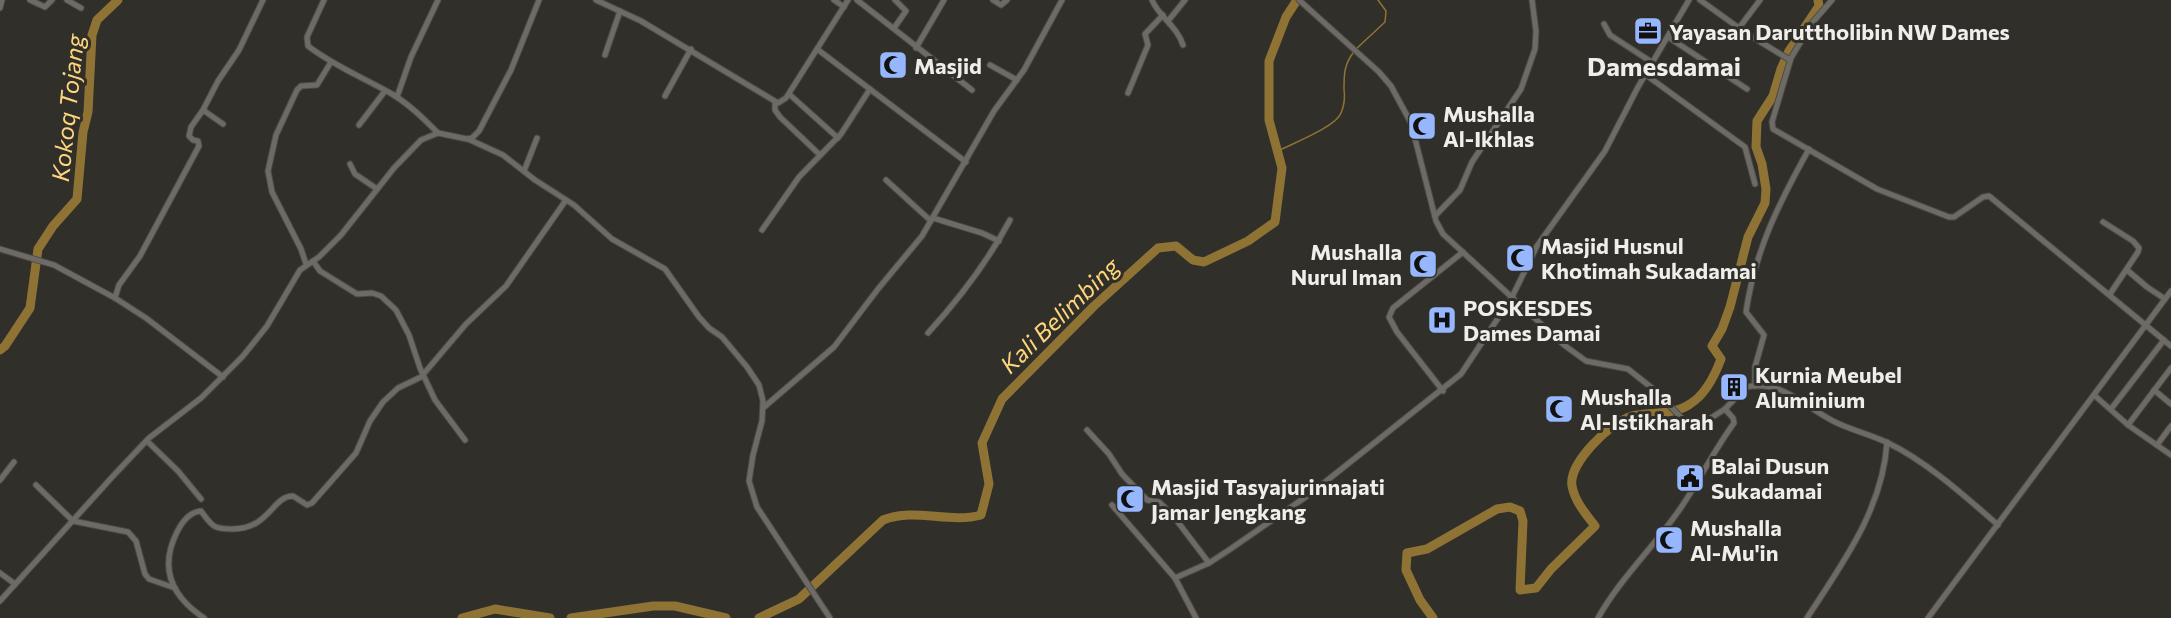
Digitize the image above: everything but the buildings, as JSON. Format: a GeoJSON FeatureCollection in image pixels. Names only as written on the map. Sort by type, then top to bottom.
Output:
{"type":"FeatureCollection","features":[{"type":"Feature","properties":{"kind":"street"},"geometry":{"type":"LineString","coordinates":[[0,8],[2,0]]}},
{"type":"Feature","properties":{"kind":"street"},"geometry":{"type":"LineString","coordinates":[[30,0],[45,7],[52,0]]}},
{"type":"Feature","properties":{"kind":"street"},"geometry":{"type":"LineString","coordinates":[[67,0],[81,8]]}},
{"type":"Feature","properties":{"kind":"street"},"geometry":{"type":"LineString","coordinates":[[115,298],[119,285],[140,256],[199,148],[200,142],[190,139],[188,133],[239,50],[263,0]]}},
{"type":"Feature","properties":{"kind":"street"},"geometry":{"type":"LineString","coordinates":[[324,0],[308,34],[308,46],[331,62],[396,97],[416,111],[438,133],[467,139],[503,155],[582,211],[612,239],[657,264],[669,274],[699,317],[732,348],[763,392],[762,421],[749,470],[750,489],[757,507],[830,618]]}},
{"type":"Feature","properties":{"kind":"street"},"geometry":{"type":"LineString","coordinates":[[396,97],[411,57],[438,0]]}},
{"type":"Feature","properties":{"kind":"street"},"geometry":{"type":"LineString","coordinates":[[467,139],[472,138],[479,131],[497,98],[511,70],[539,0]]}},
{"type":"Feature","properties":{"kind":"street"},"geometry":{"type":"LineString","coordinates":[[596,0],[691,49],[775,102],[784,101],[848,0]]}},
{"type":"Feature","properties":{"kind":"street"},"geometry":{"type":"LineString","coordinates":[[834,0],[844,7]]}},
{"type":"Feature","properties":{"kind":"street"},"geometry":{"type":"LineString","coordinates":[[857,0],[972,90]]}},
{"type":"Feature","properties":{"kind":"street"},"geometry":{"type":"LineString","coordinates":[[894,28],[906,12],[896,0]]}},
{"type":"Feature","properties":{"kind":"street"},"geometry":{"type":"LineString","coordinates":[[916,48],[944,0]]}},
{"type":"Feature","properties":{"kind":"street"},"geometry":{"type":"LineString","coordinates":[[993,0],[1001,5],[1007,0]]}},
{"type":"Feature","properties":{"kind":"street"},"geometry":{"type":"LineString","coordinates":[[763,408],[834,347],[910,251],[932,219],[994,111],[1017,80],[1062,0]]}},
{"type":"Feature","properties":{"kind":"street"},"geometry":{"type":"LineString","coordinates":[[1152,0],[1178,34],[1182,45]]}},
{"type":"Feature","properties":{"kind":"street"},"geometry":{"type":"LineString","coordinates":[[1168,21],[1185,0]]}},
{"type":"Feature","properties":{"kind":"street"},"geometry":{"type":"LineString","coordinates":[[1299,0],[1391,86],[1411,123],[1435,216],[1443,234],[1564,345],[1586,361],[1628,369],[1657,392],[1689,426],[1697,427],[1725,409],[1742,390],[1755,386],[1779,388],[1833,421],[1887,442],[1944,480],[1998,525]]}},
{"type":"Feature","properties":{"kind":"street"},"geometry":{"type":"LineString","coordinates":[[1435,216],[1460,190],[1472,162],[1521,89],[1535,49],[1536,31],[1532,0]]}},
{"type":"Feature","properties":{"kind":"street"},"geometry":{"type":"LineString","coordinates":[[1175,578],[1209,563],[1310,494],[1461,375],[1512,297],[1538,246],[1595,167],[1689,0]]}},
{"type":"Feature","properties":{"kind":"street"},"geometry":{"type":"LineString","coordinates":[[1700,0],[1790,60]]}},
{"type":"Feature","properties":{"kind":"street"},"geometry":{"type":"LineString","coordinates":[[1832,0],[1806,32],[1790,60],[1772,125],[1776,131],[1889,195],[1949,217],[1954,217],[1988,196],[2171,346]]}},
{"type":"Feature","properties":{"kind":"street"},"geometry":{"type":"LineString","coordinates":[[1739,28],[1758,1]]}},
{"type":"Feature","properties":{"kind":"street"},"geometry":{"type":"LineString","coordinates":[[605,55],[620,11]]}},
{"type":"Feature","properties":{"kind":"street"},"geometry":{"type":"LineString","coordinates":[[1128,93],[1148,45],[1145,34],[1163,15]]}},
{"type":"Feature","properties":{"kind":"street"},"geometry":{"type":"LineString","coordinates":[[1604,24],[1610,35],[1653,63]]}},
{"type":"Feature","properties":{"kind":"street"},"geometry":{"type":"LineString","coordinates":[[1668,37],[1747,89]]}},
{"type":"Feature","properties":{"kind":"street"},"geometry":{"type":"LineString","coordinates":[[665,96],[691,49]]}},
{"type":"Feature","properties":{"kind":"street"},"geometry":{"type":"LineString","coordinates":[[817,49],[966,162]]}},
{"type":"Feature","properties":{"kind":"street"},"geometry":{"type":"LineString","coordinates":[[306,264],[301,249],[272,192],[268,171],[276,135],[297,90],[302,86],[317,85],[331,62]]}},
{"type":"Feature","properties":{"kind":"street"},"geometry":{"type":"LineString","coordinates":[[990,65],[1017,80]]}},
{"type":"Feature","properties":{"kind":"street"},"geometry":{"type":"LineString","coordinates":[[1646,75],[1745,147],[1755,184]]}},
{"type":"Feature","properties":{"kind":"street"},"geometry":{"type":"LineString","coordinates":[[762,230],[790,189],[838,138],[870,89]]}},
{"type":"Feature","properties":{"kind":"street"},"geometry":{"type":"LineString","coordinates":[[359,125],[385,91]]}},
{"type":"Feature","properties":{"kind":"street"},"geometry":{"type":"LineString","coordinates":[[789,94],[838,138]]}},
{"type":"Feature","properties":{"kind":"street"},"geometry":{"type":"LineString","coordinates":[[775,102],[775,110],[780,117],[820,155]]}},
{"type":"Feature","properties":{"kind":"street"},"geometry":{"type":"LineString","coordinates":[[202,110],[223,124]]}},
{"type":"Feature","properties":{"kind":"street"},"geometry":{"type":"LineString","coordinates":[[0,602],[147,441],[223,377],[265,330],[294,279],[306,264],[313,261],[341,235],[394,168],[421,140],[438,133]]}},
{"type":"Feature","properties":{"kind":"street"},"geometry":{"type":"LineString","coordinates":[[524,171],[537,138]]}},
{"type":"Feature","properties":{"kind":"street"},"geometry":{"type":"LineString","coordinates":[[1755,386],[1756,363],[1764,342],[1764,335],[1746,312],[1757,259],[1774,215],[1809,149]]}},
{"type":"Feature","properties":{"kind":"street"},"geometry":{"type":"LineString","coordinates":[[350,164],[355,174],[377,189]]}},
{"type":"Feature","properties":{"kind":"street"},"geometry":{"type":"LineString","coordinates":[[886,180],[932,219],[982,232],[999,242]]}},
{"type":"Feature","properties":{"kind":"street"},"geometry":{"type":"LineString","coordinates":[[204,618],[182,600],[169,577],[170,546],[189,515],[201,511],[212,526],[240,529],[260,522],[284,497],[293,496],[307,505],[312,503],[356,453],[370,421],[383,402],[398,388],[423,375],[466,324],[506,286],[566,200]]}},
{"type":"Feature","properties":{"kind":"street"},"geometry":{"type":"LineString","coordinates":[[928,333],[960,297],[999,242],[1010,220]]}},
{"type":"Feature","properties":{"kind":"street"},"geometry":{"type":"LineString","coordinates":[[2103,222],[2138,246],[2138,252],[2110,294]]}},
{"type":"Feature","properties":{"kind":"street"},"geometry":{"type":"LineString","coordinates":[[0,249],[46,263],[115,298],[146,318],[223,377]]}},
{"type":"Feature","properties":{"kind":"street"},"geometry":{"type":"LineString","coordinates":[[1443,391],[1397,332],[1389,317],[1393,308],[1463,252]]}},
{"type":"Feature","properties":{"kind":"street"},"geometry":{"type":"LineString","coordinates":[[313,261],[320,271],[357,294],[372,293],[390,303],[403,322],[423,375],[442,411],[465,440]]}},
{"type":"Feature","properties":{"kind":"street"},"geometry":{"type":"LineString","coordinates":[[2127,270],[2165,299]]}},
{"type":"Feature","properties":{"kind":"street"},"geometry":{"type":"LineString","coordinates":[[1928,618],[2171,291]]}},
{"type":"Feature","properties":{"kind":"street"},"geometry":{"type":"LineString","coordinates":[[2111,409],[2164,340]]}},
{"type":"Feature","properties":{"kind":"street"},"geometry":{"type":"LineString","coordinates":[[2128,424],[2171,368]]}},
{"type":"Feature","properties":{"kind":"street"},"geometry":{"type":"LineString","coordinates":[[2154,390],[2171,404]]}},
{"type":"Feature","properties":{"kind":"street"},"geometry":{"type":"LineString","coordinates":[[2094,395],[2128,424],[2171,455]]}},
{"type":"Feature","properties":{"kind":"street"},"geometry":{"type":"LineString","coordinates":[[1599,618],[1615,592],[1683,505],[1734,423],[1733,418],[1725,409]]}},
{"type":"Feature","properties":{"kind":"street"},"geometry":{"type":"LineString","coordinates":[[2157,445],[2171,426]]}},
{"type":"Feature","properties":{"kind":"street"},"geometry":{"type":"LineString","coordinates":[[1087,430],[1122,474],[1147,500],[1159,502],[1171,513],[1209,563]]}},
{"type":"Feature","properties":{"kind":"street"},"geometry":{"type":"LineString","coordinates":[[147,441],[178,471],[201,499]]}},
{"type":"Feature","properties":{"kind":"street"},"geometry":{"type":"LineString","coordinates":[[1807,618],[1870,515],[1884,467],[1887,442]]}},
{"type":"Feature","properties":{"kind":"street"},"geometry":{"type":"LineString","coordinates":[[0,480],[14,462]]}},
{"type":"Feature","properties":{"kind":"street"},"geometry":{"type":"LineString","coordinates":[[36,485],[73,521],[128,532],[136,541],[145,574],[154,582],[175,588]]}},
{"type":"Feature","properties":{"kind":"street"},"geometry":{"type":"LineString","coordinates":[[1112,505],[1175,578],[1196,618]]}},
{"type":"Feature","properties":{"kind":"street"},"geometry":{"type":"LineString","coordinates":[[0,573],[15,584]]}},
{"type":"Feature","properties":{"kind":"waterway","name":"Kokoq Tojang"},"geometry":{"type":"LineString","coordinates":[[0,350],[30,308],[38,249],[53,226],[77,199],[83,132],[88,112],[92,35],[97,20],[118,0]]}},
{"type":"Feature","properties":{"kind":"waterway","name":"Kali Belimbing"},"geometry":{"type":"LineString","coordinates":[[759,618],[799,599],[883,520],[907,515],[956,518],[981,515],[989,484],[982,443],[1002,399],[1094,306],[1158,248],[1176,246],[1193,260],[1204,262],[1248,241],[1275,222],[1282,168],[1269,120],[1269,61],[1286,17],[1297,0]]}},
{"type":"Feature","properties":{"kind":"waterway"},"geometry":{"type":"LineString","coordinates":[[1356,49],[1385,22],[1386,11],[1378,0]]}},
{"type":"Feature","properties":{"kind":"waterway"},"geometry":{"type":"LineString","coordinates":[[1433,618],[1420,600],[1406,570],[1407,553],[1427,549],[1497,509],[1510,507],[1520,511],[1523,521],[1520,590],[1536,588],[1551,569],[1595,526],[1578,503],[1572,486],[1577,466],[1584,455],[1613,426],[1623,420],[1632,416],[1670,412],[1684,408],[1695,400],[1709,384],[1721,359],[1712,346],[1722,329],[1730,307],[1748,237],[1765,203],[1766,189],[1762,164],[1756,147],[1757,121],[1773,96],[1789,51],[1819,6],[1818,0]]}},
{"type":"Feature","properties":{"kind":"waterway"},"geometry":{"type":"LineString","coordinates":[[1276,152],[1331,124],[1341,113],[1344,104],[1345,70],[1353,53]]}},
{"type":"Feature","properties":{"kind":"waterway","name":"Kali Belimbing"},"geometry":{"type":"LineString","coordinates":[[571,618],[653,606],[675,606],[726,618]]}},
{"type":"Feature","properties":{"kind":"waterway","name":"Kali Belimbing"},"geometry":{"type":"LineString","coordinates":[[462,618],[495,609],[550,618]]}},
{"type":"Feature","properties":{"kind":"place","name":"Yayasan Daruttholibin NW Dames"},"geometry":{"type":"Point","coordinates":[1648,31]}},
{"type":"Feature","properties":{"kind":"place","name":"Masjid"},"geometry":{"type":"Point","coordinates":[893,65]}},
{"type":"Feature","properties":{"kind":"place","name":"Mushalla Al-Ikhlas"},"geometry":{"type":"Point","coordinates":[1422,126]}},
{"type":"Feature","properties":{"kind":"place","name":"Masjid Husnul Khotimah Sukadamai"},"geometry":{"type":"Point","coordinates":[1520,258]}},
{"type":"Feature","properties":{"kind":"place","name":"Mushalla Nurul Iman"},"geometry":{"type":"Point","coordinates":[1423,264]}},
{"type":"Feature","properties":{"kind":"place","name":"POSKESDES Dames Damai"},"geometry":{"type":"Point","coordinates":[1442,320]}},
{"type":"Feature","properties":{"kind":"place","name":"Kurnia Meubel Aluminium"},"geometry":{"type":"Point","coordinates":[1734,387]}},
{"type":"Feature","properties":{"kind":"place","name":"Mushalla Al-Istikharah"},"geometry":{"type":"Point","coordinates":[1559,409]}},
{"type":"Feature","properties":{"kind":"place","name":"Balai Dusun Sukadamai"},"geometry":{"type":"Point","coordinates":[1690,478]}},
{"type":"Feature","properties":{"kind":"place","name":"Masjid Tasyajurinnajati Jamar Jengkang"},"geometry":{"type":"Point","coordinates":[1130,499]}},
{"type":"Feature","properties":{"kind":"place","name":"Mushalla Al-Mu'in"},"geometry":{"type":"Point","coordinates":[1669,540]}},
{"type":"Feature","properties":{"kind":"district","name":"Damesdamai"},"geometry":{"type":"Point","coordinates":[1664,65]}}]}
